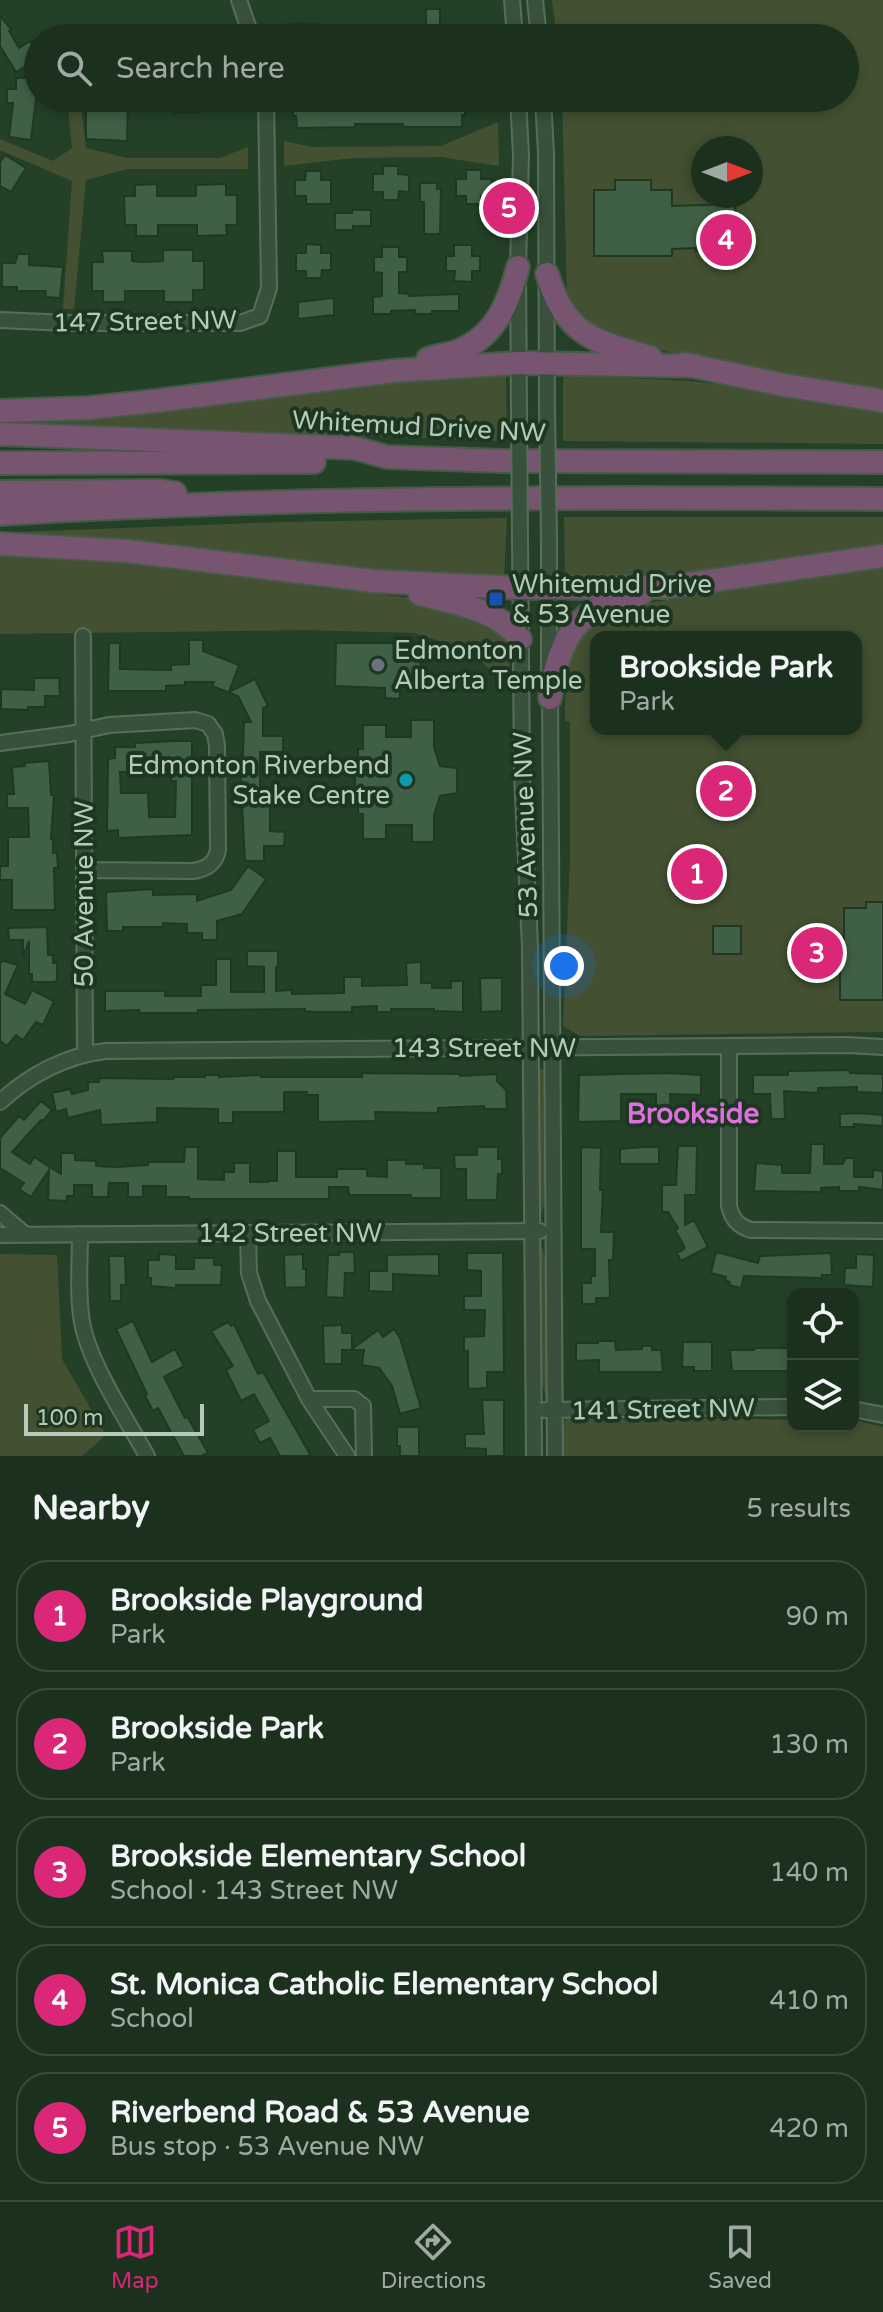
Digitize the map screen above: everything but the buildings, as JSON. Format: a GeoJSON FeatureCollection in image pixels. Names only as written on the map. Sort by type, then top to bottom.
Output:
{"type":"FeatureCollection","features":[{"type":"Feature","properties":{"kind":"highway"},"geometry":{"type":"LineString","coordinates":[[393,371],[471,345],[502,314],[511,297],[518,267]]}},
{"type":"Feature","properties":{"kind":"highway"},"geometry":{"type":"LineString","coordinates":[[547,274],[563,314],[587,336],[643,355],[784,385],[883,401]]}},
{"type":"Feature","properties":{"kind":"highway"},"geometry":{"type":"LineString","coordinates":[[0,411],[88,408],[393,371],[519,363],[696,366]]}},
{"type":"Feature","properties":{"kind":"highway","name":"Whitemud Drive NW"},"geometry":{"type":"LineString","coordinates":[[0,434],[355,448],[387,457],[519,461],[883,462]]}},
{"type":"Feature","properties":{"kind":"highway"},"geometry":{"type":"LineString","coordinates":[[0,463],[353,462],[387,457]]}},
{"type":"Feature","properties":{"kind":"highway"},"geometry":{"type":"LineString","coordinates":[[0,492],[161,491],[183,494],[202,504]]}},
{"type":"Feature","properties":{"kind":"highway"},"geometry":{"type":"LineString","coordinates":[[0,514],[202,504],[490,499],[883,499]]}},
{"type":"Feature","properties":{"kind":"highway"},"geometry":{"type":"LineString","coordinates":[[0,544],[127,551],[373,581],[519,588],[668,587],[883,556]]}},
{"type":"Feature","properties":{"kind":"highway"},"geometry":{"type":"LineString","coordinates":[[373,581],[459,603],[505,623],[520,639]]}},
{"type":"Feature","properties":{"kind":"highway"},"geometry":{"type":"LineString","coordinates":[[550,698],[554,672],[564,645],[589,614],[609,604],[668,587]]}},
{"type":"Feature","properties":{"kind":"street"},"geometry":{"type":"LineString","coordinates":[[239,0],[247,24]]}},
{"type":"Feature","properties":{"kind":"street"},"geometry":{"type":"LineString","coordinates":[[512,0],[514,24]]}},
{"type":"Feature","properties":{"kind":"street"},"geometry":{"type":"LineString","coordinates":[[535,0],[538,24]]}},
{"type":"Feature","properties":{"kind":"street","name":"147 Street NW"},"geometry":{"type":"LineString","coordinates":[[0,320],[240,323],[260,316],[269,288],[266,112]]}},
{"type":"Feature","properties":{"kind":"street","name":"53 Avenue NW"},"geometry":{"type":"LineString","coordinates":[[519,112],[519,588],[522,773],[529,905],[534,1456]]}},
{"type":"Feature","properties":{"kind":"street","name":"53 Avenue NW"},"geometry":{"type":"LineString","coordinates":[[544,112],[555,1456]]}},
{"type":"Feature","properties":{"kind":"street","name":"50 Avenue NW"},"geometry":{"type":"LineString","coordinates":[[83,636],[85,1054]]}},
{"type":"Feature","properties":{"kind":"street"},"geometry":{"type":"LineString","coordinates":[[0,743],[103,726],[195,720],[208,724],[217,740],[218,805],[217,854],[208,866],[193,871],[84,870]]}},
{"type":"Feature","properties":{"kind":"street"},"geometry":{"type":"LineString","coordinates":[[729,1047],[729,1206],[738,1224],[757,1230],[883,1231]]}},
{"type":"Feature","properties":{"kind":"street","name":"143 Street NW"},"geometry":{"type":"LineString","coordinates":[[85,1054],[116,1050],[883,1047]]}},
{"type":"Feature","properties":{"kind":"street"},"geometry":{"type":"LineString","coordinates":[[0,1102],[29,1079],[85,1054]]}},
{"type":"Feature","properties":{"kind":"street"},"geometry":{"type":"LineString","coordinates":[[0,1213],[26,1235]]}},
{"type":"Feature","properties":{"kind":"street","name":"142 Street NW"},"geometry":{"type":"LineString","coordinates":[[0,1235],[553,1231]]}},
{"type":"Feature","properties":{"kind":"street"},"geometry":{"type":"LineString","coordinates":[[248,1233],[249,1273],[254,1293],[309,1399],[347,1456]]}},
{"type":"Feature","properties":{"kind":"street"},"geometry":{"type":"LineString","coordinates":[[80,1234],[81,1310],[85,1336],[93,1358],[147,1456]]}},
{"type":"Feature","properties":{"kind":"street"},"geometry":{"type":"LineString","coordinates":[[309,1399],[354,1399],[363,1406],[364,1456]]}},
{"type":"Feature","properties":{"kind":"street","name":"141 Street NW"},"geometry":{"type":"LineString","coordinates":[[533,1411],[787,1407]]}},
{"type":"Feature","properties":{"kind":"street"},"geometry":{"type":"LineString","coordinates":[[859,1410],[883,1415]]}},
{"type":"Feature","properties":{"kind":"green space"},"geometry":{"type":"Polygon","coordinates":[[[552,0],[883,0],[883,391],[636,346],[581,323],[567,299],[562,112],[859,112],[859,24],[555,24],[552,0]]]}},
{"type":"Feature","properties":{"kind":"green space"},"geometry":{"type":"Polygon","coordinates":[[[68,112],[82,112],[86,148],[127,158],[220,158],[248,147],[248,169],[127,169],[86,180],[74,309],[63,309],[72,181],[0,150],[0,139],[53,161],[72,148],[68,112]]]}},
{"type":"Feature","properties":{"kind":"green space"},"geometry":{"type":"Polygon","coordinates":[[[498,122],[499,166],[441,157],[353,158],[284,166],[284,141],[312,147],[441,146],[498,122]]]}},
{"type":"Feature","properties":{"kind":"green space"},"geometry":{"type":"Polygon","coordinates":[[[472,373],[506,376],[507,441],[50,423],[49,416],[472,373]]]}},
{"type":"Feature","properties":{"kind":"green space"},"geometry":{"type":"Polygon","coordinates":[[[563,375],[690,381],[883,409],[883,444],[563,441],[563,375]]]}},
{"type":"Feature","properties":{"kind":"green space"},"geometry":{"type":"Polygon","coordinates":[[[564,517],[883,517],[883,547],[629,580],[565,578],[564,517]]]}},
{"type":"Feature","properties":{"kind":"green space"},"geometry":{"type":"Polygon","coordinates":[[[507,518],[504,578],[434,576],[17,539],[17,532],[282,522],[507,518]]]}},
{"type":"Feature","properties":{"kind":"green space"},"geometry":{"type":"Polygon","coordinates":[[[0,557],[177,566],[320,588],[412,598],[482,617],[503,637],[509,649],[510,663],[505,688],[474,652],[414,633],[306,630],[0,634],[0,557]]]}},
{"type":"Feature","properties":{"kind":"green space"},"geometry":{"type":"Polygon","coordinates":[[[883,565],[883,1032],[580,1036],[563,1026],[570,861],[570,722],[565,721],[567,683],[577,646],[598,621],[618,608],[883,565]]]}},
{"type":"Feature","properties":{"kind":"green space"},"geometry":{"type":"Polygon","coordinates":[[[541,1068],[545,1078],[545,1203],[540,1215],[538,1078],[541,1068]]]}},
{"type":"Feature","properties":{"kind":"green space"},"geometry":{"type":"Polygon","coordinates":[[[539,1246],[546,1261],[545,1394],[539,1373],[539,1246]]]}},
{"type":"Feature","properties":{"kind":"green space"},"geometry":{"type":"Polygon","coordinates":[[[0,1254],[57,1255],[62,1359],[106,1435],[82,1456],[0,1456],[0,1254]]]}},
{"type":"Feature","properties":{"kind":"green space"},"geometry":{"type":"Polygon","coordinates":[[[566,1419],[787,1420],[787,1432],[859,1432],[859,1421],[883,1427],[883,1456],[561,1456],[560,1430],[566,1419]]]}},
{"type":"Feature","properties":{"kind":"place","name":"Riverbend Road & 53 Avenue"},"geometry":{"type":"Point","coordinates":[509,208]}},
{"type":"Feature","properties":{"kind":"place","name":"St. Monica Catholic Elementary School"},"geometry":{"type":"Point","coordinates":[726,240]}},
{"type":"Feature","properties":{"kind":"place","name":"Whitemud Drive & 53 Avenue"},"geometry":{"type":"Point","coordinates":[496,599]}},
{"type":"Feature","properties":{"kind":"place","name":"Edmonton Alberta Temple"},"geometry":{"type":"Point","coordinates":[378,665]}},
{"type":"Feature","properties":{"kind":"place","name":"Edmonton Riverbend Stake Centre"},"geometry":{"type":"Point","coordinates":[406,780]}},
{"type":"Feature","properties":{"kind":"place","name":"Brookside Park"},"geometry":{"type":"Point","coordinates":[726,791]}},
{"type":"Feature","properties":{"kind":"place","name":"Brookside Playground"},"geometry":{"type":"Point","coordinates":[697,874]}},
{"type":"Feature","properties":{"kind":"place","name":"Brookside Elementary School"},"geometry":{"type":"Point","coordinates":[817,953]}},
{"type":"Feature","properties":{"kind":"district","name":"Brookside"},"geometry":{"type":"Point","coordinates":[693,1113]}}]}
